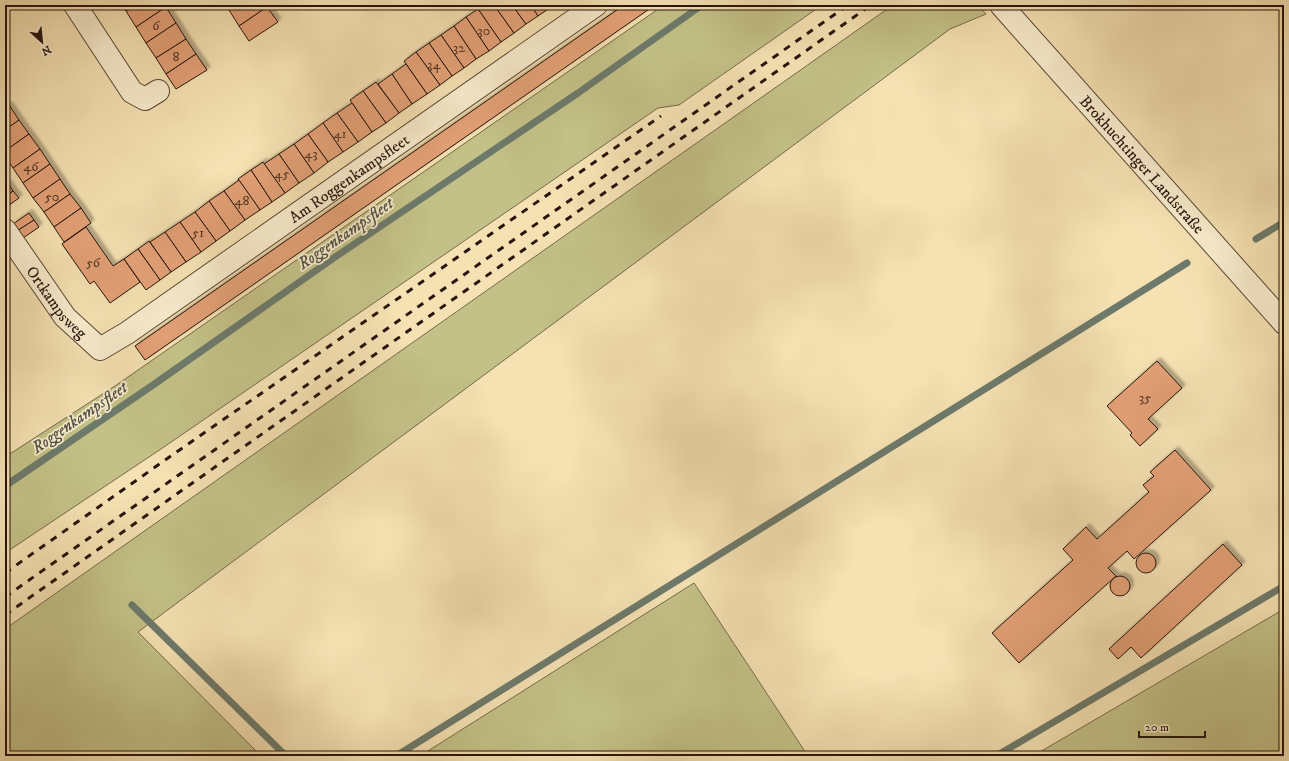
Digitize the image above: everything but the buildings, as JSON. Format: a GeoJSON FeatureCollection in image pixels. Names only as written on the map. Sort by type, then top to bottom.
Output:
{"type":"FeatureCollection","features":[{"type":"Feature","properties":{"kind":"street"},"geometry":{"type":"LineString","coordinates":[[75,5],[132,92],[146,99],[158,91]]}},
{"type":"Feature","properties":{"kind":"street","name":"Am Roggenkampsfleet"},"geometry":{"type":"LineString","coordinates":[[100,349],[127,333],[596,5]]}},
{"type":"Feature","properties":{"kind":"street","name":"Brokhuchtinger Landstraße"},"geometry":{"type":"LineString","coordinates":[[1001,5],[1284,323]]}},
{"type":"Feature","properties":{"kind":"street","name":"Ortkampsweg"},"geometry":{"type":"LineString","coordinates":[[5,230],[65,317],[100,349]]}},
{"type":"Feature","properties":{"kind":"shaded area"},"geometry":{"type":"Polygon","coordinates":[[[664,5],[822,5],[679,105],[658,108],[161,449],[5,553],[5,457],[115,386],[664,5]]]}},
{"type":"Feature","properties":{"kind":"shaded area"},"geometry":{"type":"Polygon","coordinates":[[[893,5],[978,5],[986,14],[950,29],[138,632],[261,756],[5,756],[5,629],[893,5]]]}},
{"type":"Feature","properties":{"kind":"shaded area"},"geometry":{"type":"Polygon","coordinates":[[[694,583],[808,756],[420,756],[694,583]]]}},
{"type":"Feature","properties":{"kind":"shaded area"},"geometry":{"type":"Polygon","coordinates":[[[1284,609],[1284,756],[1033,756],[1284,609]]]}},
{"type":"Feature","properties":{"kind":"waterway","name":"Roggenkampsfleet"},"geometry":{"type":"LineString","coordinates":[[5,486],[153,385],[338,255],[578,93],[702,5]]}},
{"type":"Feature","properties":{"kind":"waterway"},"geometry":{"type":"LineString","coordinates":[[1256,239],[1284,222]]}},
{"type":"Feature","properties":{"kind":"waterway"},"geometry":{"type":"LineString","coordinates":[[396,756],[1187,263]]}},
{"type":"Feature","properties":{"kind":"waterway"},"geometry":{"type":"LineString","coordinates":[[996,756],[1284,586]]}},
{"type":"Feature","properties":{"kind":"waterway"},"geometry":{"type":"LineString","coordinates":[[132,605],[286,756]]}},
{"type":"Feature","properties":{"kind":"railway"},"geometry":{"type":"LineString","coordinates":[[5,597],[848,5]]}},
{"type":"Feature","properties":{"kind":"railway"},"geometry":{"type":"LineString","coordinates":[[5,615],[871,5]]}},
{"type":"Feature","properties":{"kind":"railway"},"geometry":{"type":"LineString","coordinates":[[5,573],[661,116]]}}]}
